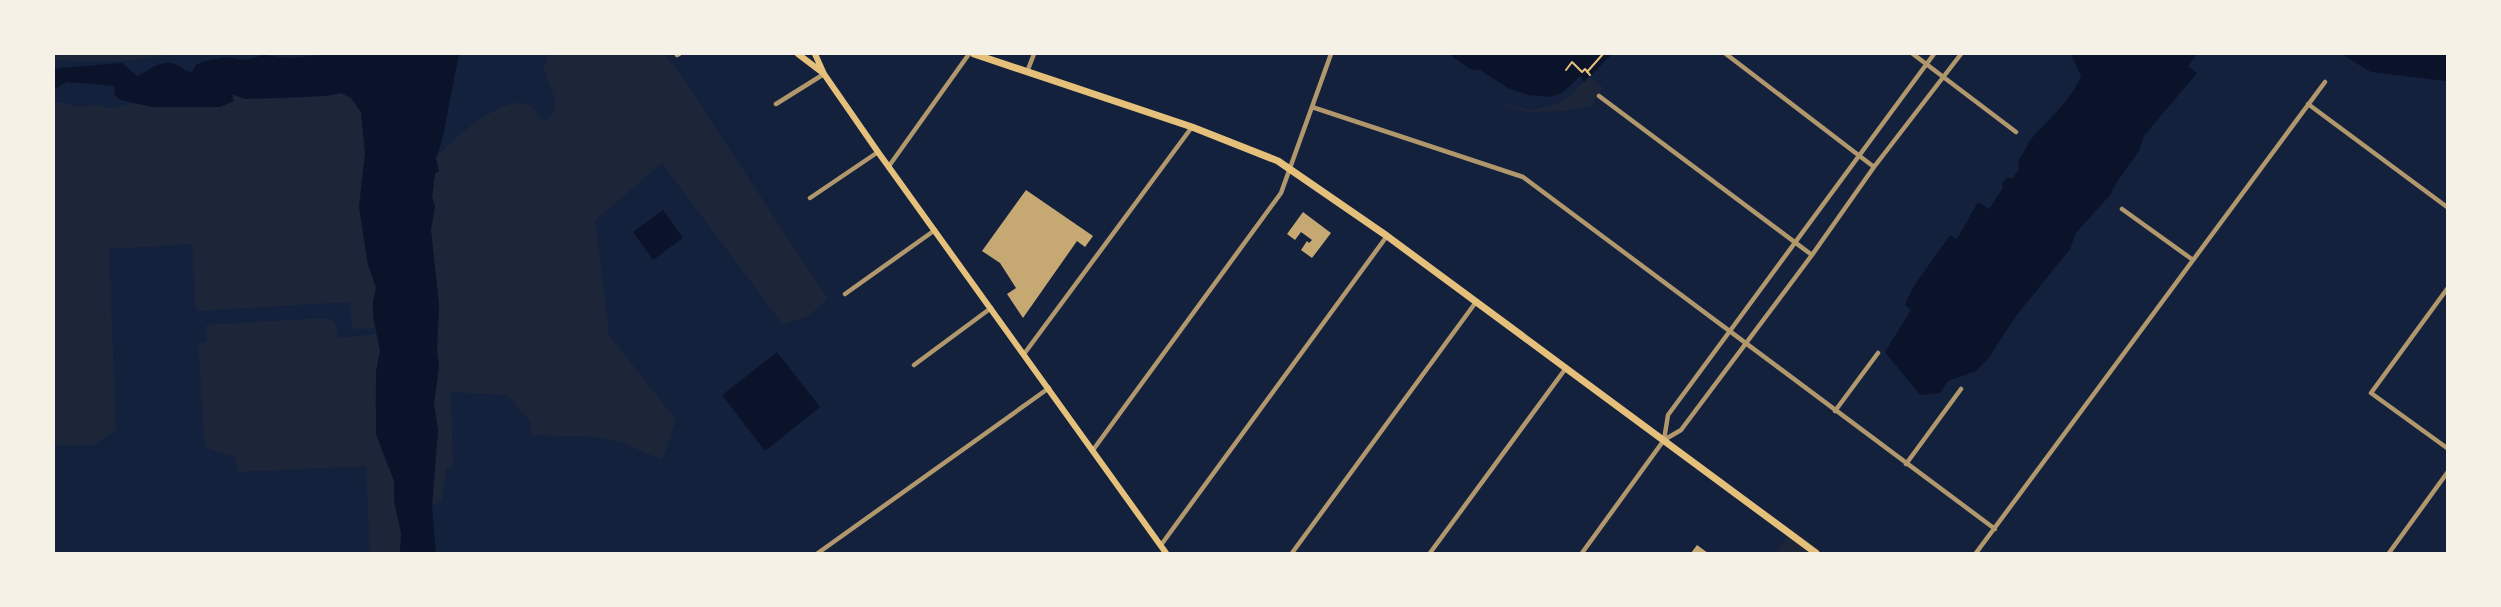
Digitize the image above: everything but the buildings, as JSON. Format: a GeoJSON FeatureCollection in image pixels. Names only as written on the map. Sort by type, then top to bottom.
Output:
{"type":"FeatureCollection","features":[{"type":"Feature","properties":{"kind":"main road"},"geometry":{"type":"LineString","coordinates":[[798,54],[824,74]]}},
{"type":"Feature","properties":{"kind":"main road"},"geometry":{"type":"LineString","coordinates":[[815,54],[824,74],[878,152],[1166,553]]}},
{"type":"Feature","properties":{"kind":"main road"},"geometry":{"type":"LineString","coordinates":[[974,54],[1192,127],[1278,161],[1290,168],[1387,236],[1816,553]]}},
{"type":"Feature","properties":{"kind":"street"},"geometry":{"type":"LineString","coordinates":[[888,166],[969,54]]}},
{"type":"Feature","properties":{"kind":"street"},"geometry":{"type":"LineString","coordinates":[[1027,72],[1034,54]]}},
{"type":"Feature","properties":{"kind":"street"},"geometry":{"type":"LineString","coordinates":[[1093,450],[1281,193],[1331,54]]}},
{"type":"Feature","properties":{"kind":"street"},"geometry":{"type":"LineString","coordinates":[[1726,54],[1874,167]]}},
{"type":"Feature","properties":{"kind":"street"},"geometry":{"type":"LineString","coordinates":[[1913,54],[2016,132]]}},
{"type":"Feature","properties":{"kind":"street"},"geometry":{"type":"LineString","coordinates":[[1664,440],[1668,415],[1934,54]]}},
{"type":"Feature","properties":{"kind":"street"},"geometry":{"type":"LineString","coordinates":[[1582,553],[1664,440],[1681,430],[1812,255],[1874,167],[1961,54]]}},
{"type":"Feature","properties":{"kind":"street"},"geometry":{"type":"LineString","coordinates":[[776,104],[824,74]]}},
{"type":"Feature","properties":{"kind":"street"},"geometry":{"type":"LineString","coordinates":[[1976,553],[2325,82]]}},
{"type":"Feature","properties":{"kind":"street"},"geometry":{"type":"LineString","coordinates":[[1599,96],[1812,255]]}},
{"type":"Feature","properties":{"kind":"street"},"geometry":{"type":"LineString","coordinates":[[2308,104],[2447,207]]}},
{"type":"Feature","properties":{"kind":"street"},"geometry":{"type":"LineString","coordinates":[[1312,107],[1524,177],[1995,529]]}},
{"type":"Feature","properties":{"kind":"street"},"geometry":{"type":"LineString","coordinates":[[1024,354],[1192,127]]}},
{"type":"Feature","properties":{"kind":"street"},"geometry":{"type":"LineString","coordinates":[[810,198],[878,152]]}},
{"type":"Feature","properties":{"kind":"street"},"geometry":{"type":"LineString","coordinates":[[2122,209],[2193,260]]}},
{"type":"Feature","properties":{"kind":"street"},"geometry":{"type":"LineString","coordinates":[[845,294],[935,230]]}},
{"type":"Feature","properties":{"kind":"street"},"geometry":{"type":"LineString","coordinates":[[1161,545],[1387,236]]}},
{"type":"Feature","properties":{"kind":"street"},"geometry":{"type":"LineString","coordinates":[[2447,289],[2371,393],[2447,448]]}},
{"type":"Feature","properties":{"kind":"street"},"geometry":{"type":"LineString","coordinates":[[1292,553],[1476,302]]}},
{"type":"Feature","properties":{"kind":"street"},"geometry":{"type":"LineString","coordinates":[[914,365],[991,308]]}},
{"type":"Feature","properties":{"kind":"street"},"geometry":{"type":"LineString","coordinates":[[1835,411],[1878,353]]}},
{"type":"Feature","properties":{"kind":"street"},"geometry":{"type":"LineString","coordinates":[[1430,553],[1566,368]]}},
{"type":"Feature","properties":{"kind":"street"},"geometry":{"type":"LineString","coordinates":[[818,553],[1049,388]]}},
{"type":"Feature","properties":{"kind":"street"},"geometry":{"type":"LineString","coordinates":[[1906,464],[1961,389]]}},
{"type":"Feature","properties":{"kind":"street"},"geometry":{"type":"LineString","coordinates":[[2389,553],[2447,473]]}},
{"type":"Feature","properties":{"kind":"path"},"geometry":{"type":"LineString","coordinates":[[1587,72],[1604,54]]}},
{"type":"Feature","properties":{"kind":"path"},"geometry":{"type":"LineString","coordinates":[[1566,70],[1572,62],[1582,72],[1585,69],[1590,75]]}},
{"type":"Feature","properties":{"kind":"shaded area"},"geometry":{"type":"Polygon","coordinates":[[[54,54],[170,54],[141,59],[97,61],[54,60],[54,54]]]}},
{"type":"Feature","properties":{"kind":"shaded area"},"geometry":{"type":"Polygon","coordinates":[[[331,54],[459,54],[442,141],[436,158],[439,171],[435,174],[432,197],[435,206],[431,230],[439,306],[437,350],[439,366],[434,404],[438,431],[432,505],[436,553],[400,553],[401,533],[394,501],[394,481],[376,434],[376,372],[380,351],[373,316],[376,287],[368,265],[359,207],[365,153],[361,112],[351,98],[341,93],[326,96],[245,99],[232,95],[234,101],[220,107],[152,107],[120,100],[115,95],[114,86],[67,82],[54,89],[54,70],[58,68],[122,63],[137,76],[164,63],[175,64],[192,72],[196,65],[205,61],[227,57],[244,60],[264,55],[290,58],[331,54]]]}},
{"type":"Feature","properties":{"kind":"shaded area"},"geometry":{"type":"Polygon","coordinates":[[[548,54],[664,54],[678,71],[828,299],[808,316],[783,325],[662,163],[595,221],[609,335],[676,420],[662,460],[623,443],[598,437],[532,435],[530,421],[507,395],[451,392],[453,467],[446,469],[442,502],[432,505],[438,431],[434,404],[439,366],[437,350],[439,306],[431,230],[435,206],[432,197],[435,173],[439,171],[436,158],[454,140],[480,119],[508,105],[521,103],[531,106],[541,119],[546,120],[552,115],[555,102],[554,96],[544,69],[548,54]]]}},
{"type":"Feature","properties":{"kind":"shaded area"},"geometry":{"type":"Polygon","coordinates":[[[1449,54],[1612,54],[1584,82],[1580,76],[1562,93],[1549,97],[1529,95],[1510,89],[1480,70],[1470,69],[1449,54]]]}},
{"type":"Feature","properties":{"kind":"shaded area"},"geometry":{"type":"Polygon","coordinates":[[[2071,54],[2197,54],[2188,66],[2197,73],[2144,136],[2139,151],[2115,185],[2111,194],[2076,233],[2070,249],[2016,316],[1988,359],[1976,371],[1948,381],[1940,393],[1920,395],[1885,352],[1911,310],[1905,305],[1912,289],[1950,235],[1957,239],[1978,202],[1989,209],[2003,188],[2002,184],[2006,178],[2013,178],[2019,169],[2018,161],[2030,140],[2072,93],[2081,76],[2071,54]]]}},
{"type":"Feature","properties":{"kind":"shaded area"},"geometry":{"type":"Polygon","coordinates":[[[2341,54],[2447,54],[2447,83],[2445,81],[2371,72],[2341,54]]]}},
{"type":"Feature","properties":{"kind":"shaded area"},"geometry":{"type":"Polygon","coordinates":[[[1588,77],[1603,87],[1591,106],[1567,111],[1527,112],[1493,102],[1533,110],[1564,101],[1588,77]]]}},
{"type":"Feature","properties":{"kind":"shaded area"},"geometry":{"type":"Polygon","coordinates":[[[341,93],[351,98],[361,112],[365,153],[359,207],[368,265],[376,287],[373,302],[375,328],[352,329],[350,302],[196,311],[192,244],[109,249],[116,430],[94,445],[54,446],[54,102],[80,107],[95,104],[110,108],[133,104],[201,107],[226,104],[233,99],[232,95],[256,98],[286,98],[341,93]]]}},
{"type":"Feature","properties":{"kind":"shaded area"},"geometry":{"type":"Polygon","coordinates":[[[663,210],[683,238],[653,260],[633,232],[663,210]]]}},
{"type":"Feature","properties":{"kind":"shaded area"},"geometry":{"type":"Polygon","coordinates":[[[325,318],[334,321],[339,338],[376,334],[380,351],[376,372],[375,407],[380,447],[394,481],[394,501],[401,532],[400,553],[370,553],[366,466],[237,472],[236,457],[205,447],[198,343],[207,342],[206,325],[325,318]]]}},
{"type":"Feature","properties":{"kind":"shaded area"},"geometry":{"type":"Polygon","coordinates":[[[777,352],[820,407],[765,451],[722,395],[777,352]]]}},
{"type":"Feature","properties":{"kind":"shaded area"},"geometry":{"type":"Polygon","coordinates":[[[1793,528],[1823,553],[1775,553],[1793,528]]]}}]}
